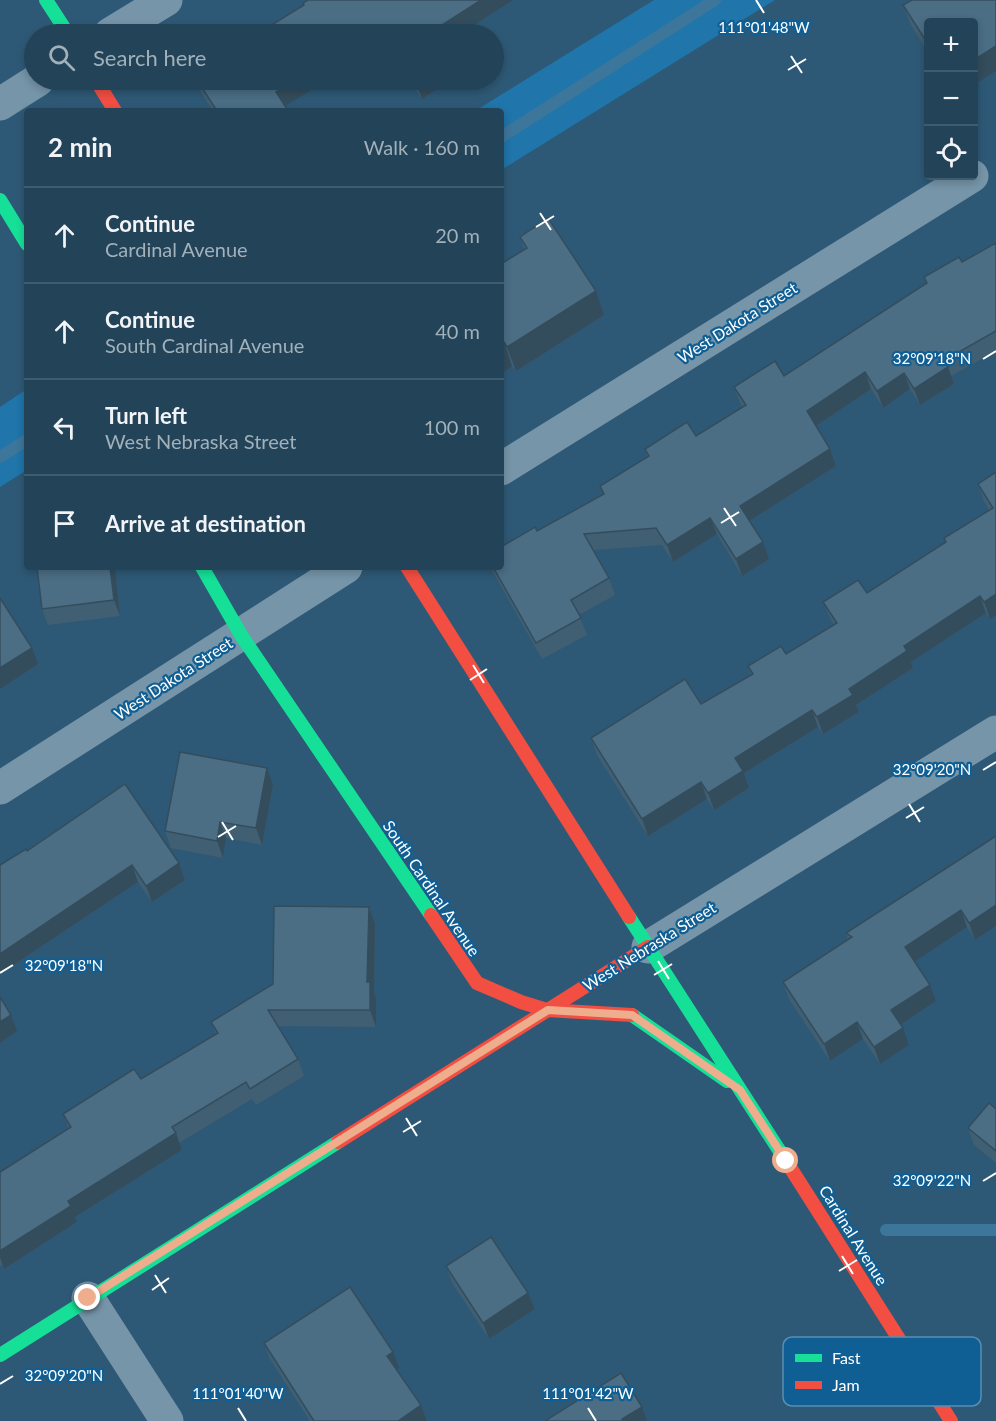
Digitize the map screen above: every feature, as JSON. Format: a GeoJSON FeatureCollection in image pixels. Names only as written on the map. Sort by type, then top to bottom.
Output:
{"type":"FeatureCollection","features":[{"type":"Feature","properties":{"kind":"main road"},"geometry":{"type":"LineString","coordinates":[[46,0],[62,24]]}},
{"type":"Feature","properties":{"kind":"main road"},"geometry":{"type":"LineString","coordinates":[[102,90],[113,108]]}},
{"type":"Feature","properties":{"kind":"main road"},"geometry":{"type":"LineString","coordinates":[[0,200],[24,239]]}},
{"type":"Feature","properties":{"kind":"main road","name":"South Cardinal Avenue"},"geometry":{"type":"LineString","coordinates":[[204,570],[241,635],[477,983],[521,1002],[548,1010],[632,1015],[740,1090]]}},
{"type":"Feature","properties":{"kind":"main road"},"geometry":{"type":"LineString","coordinates":[[409,570],[648,947]]}},
{"type":"Feature","properties":{"kind":"main road","name":"West Nebraska Street"},"geometry":{"type":"LineString","coordinates":[[0,1355],[648,947]]}},
{"type":"Feature","properties":{"kind":"main road","name":"Cardinal Avenue"},"geometry":{"type":"LineString","coordinates":[[648,947],[898,1337]]}},
{"type":"Feature","properties":{"kind":"main road","name":"Cardinal Avenue"},"geometry":{"type":"LineString","coordinates":[[942,1406],[951,1421]]}},
{"type":"Feature","properties":{"kind":"street"},"geometry":{"type":"LineString","coordinates":[[126,24],[166,0]]}},
{"type":"Feature","properties":{"kind":"street"},"geometry":{"type":"LineString","coordinates":[[0,104],[24,89]]}},
{"type":"Feature","properties":{"kind":"street","name":"West Dakota Street"},"geometry":{"type":"LineString","coordinates":[[978,172],[996,160]]}},
{"type":"Feature","properties":{"kind":"street","name":"West Dakota Street"},"geometry":{"type":"LineString","coordinates":[[504,467],[965,180]]}},
{"type":"Feature","properties":{"kind":"street","name":"West Dakota Street"},"geometry":{"type":"LineString","coordinates":[[0,788],[341,570]]}},
{"type":"Feature","properties":{"kind":"street","name":"West Nebraska Street"},"geometry":{"type":"LineString","coordinates":[[648,947],[996,732]]}},
{"type":"Feature","properties":{"kind":"street"},"geometry":{"type":"LineString","coordinates":[[88,1298],[167,1421]]}},
{"type":"Feature","properties":{"kind":"shaded area"},"geometry":{"type":"Polygon","coordinates":[[[654,0],[775,0],[504,168],[504,108],[480,108],[654,0]]]}},
{"type":"Feature","properties":{"kind":"shaded area"},"geometry":{"type":"Polygon","coordinates":[[[24,391],[24,472],[0,487],[0,407],[24,391]]]}},
{"type":"Feature","properties":{"kind":"building"},"geometry":{"type":"Polygon","coordinates":[[[308,0],[481,0],[444,24],[273,24],[304,5],[303,3],[308,0]]]}},
{"type":"Feature","properties":{"kind":"building"},"geometry":{"type":"Polygon","coordinates":[[[912,0],[996,0],[996,46],[978,57],[978,18],[924,18],[924,38],[903,5],[912,0]]]}},
{"type":"Feature","properties":{"kind":"building"},"geometry":{"type":"Polygon","coordinates":[[[203,90],[279,90],[276,92],[286,108],[215,108],[203,90]]]}},
{"type":"Feature","properties":{"kind":"building"},"geometry":{"type":"Polygon","coordinates":[[[548,218],[596,291],[507,347],[504,342],[504,262],[527,248],[520,237],[548,218]]]}},
{"type":"Feature","properties":{"kind":"building"},"geometry":{"type":"Polygon","coordinates":[[[996,243],[996,331],[943,361],[948,367],[914,389],[904,373],[877,391],[865,372],[807,411],[830,449],[740,506],[763,542],[736,559],[710,518],[667,545],[656,528],[584,534],[609,578],[571,600],[581,618],[536,643],[495,570],[504,570],[504,545],[535,527],[537,531],[604,494],[600,486],[649,456],[645,449],[687,422],[696,436],[746,405],[734,387],[775,361],[784,376],[927,283],[924,277],[959,257],[962,262],[996,243]]]}},
{"type":"Feature","properties":{"kind":"building"},"geometry":{"type":"Polygon","coordinates":[[[996,472],[996,594],[984,602],[980,596],[904,646],[907,651],[849,689],[853,695],[817,717],[812,710],[735,758],[743,771],[708,793],[701,782],[642,819],[591,738],[685,679],[701,704],[753,674],[748,666],[781,646],[786,654],[837,623],[823,602],[858,580],[867,593],[946,542],[944,538],[993,508],[978,484],[996,472]]]}},
{"type":"Feature","properties":{"kind":"building"},"geometry":{"type":"Polygon","coordinates":[[[37,570],[110,570],[114,600],[42,609],[37,570]]]}},
{"type":"Feature","properties":{"kind":"building"},"geometry":{"type":"Polygon","coordinates":[[[0,598],[32,648],[0,668],[0,598]]]}},
{"type":"Feature","properties":{"kind":"building"},"geometry":{"type":"Polygon","coordinates":[[[180,752],[267,768],[256,828],[220,822],[217,841],[165,831],[180,752]]]}},
{"type":"Feature","properties":{"kind":"building"},"geometry":{"type":"Polygon","coordinates":[[[125,784],[179,863],[146,886],[132,865],[0,954],[0,865],[26,849],[27,851],[125,784]]]}},
{"type":"Feature","properties":{"kind":"building"},"geometry":{"type":"Polygon","coordinates":[[[996,836],[996,905],[969,923],[961,910],[905,947],[930,985],[891,1010],[903,1028],[874,1047],[857,1022],[824,1044],[783,982],[852,937],[846,933],[996,836]]]}},
{"type":"Feature","properties":{"kind":"building"},"geometry":{"type":"Polygon","coordinates":[[[274,906],[369,907],[367,982],[370,982],[370,1010],[268,1010],[298,1059],[250,1089],[246,1082],[172,1127],[176,1133],[68,1201],[71,1206],[0,1251],[0,1172],[71,1127],[63,1114],[134,1069],[141,1079],[218,1033],[211,1022],[273,984],[274,906]]]}},
{"type":"Feature","properties":{"kind":"building"},"geometry":{"type":"Polygon","coordinates":[[[0,997],[11,1015],[0,1022],[0,997]]]}},
{"type":"Feature","properties":{"kind":"building"},"geometry":{"type":"Polygon","coordinates":[[[989,1103],[996,1109],[996,1151],[968,1128],[989,1103]]]}},
{"type":"Feature","properties":{"kind":"building"},"geometry":{"type":"Polygon","coordinates":[[[491,1237],[528,1293],[483,1323],[446,1266],[491,1237]]]}},
{"type":"Feature","properties":{"kind":"building"},"geometry":{"type":"Polygon","coordinates":[[[350,1287],[393,1352],[387,1356],[421,1405],[398,1421],[314,1421],[264,1343],[350,1287]]]}},
{"type":"Feature","properties":{"kind":"building"},"geometry":{"type":"Polygon","coordinates":[[[621,1373],[642,1407],[622,1419],[623,1421],[545,1421],[621,1373]]]}},
{"type":"Feature","properties":{"kind":"waterway"},"geometry":{"type":"LineString","coordinates":[[504,135],[715,0]]}},
{"type":"Feature","properties":{"kind":"waterway"},"geometry":{"type":"LineString","coordinates":[[0,457],[24,442]]}},
{"type":"Feature","properties":{"kind":"waterway"},"geometry":{"type":"LineString","coordinates":[[886,1230],[996,1230]]}},
{"type":"Feature","properties":{"kind":"traffic: fast"},"geometry":{"type":"LineString","coordinates":[[46,0],[62,24]]}},
{"type":"Feature","properties":{"kind":"traffic: fast"},"geometry":{"type":"LineString","coordinates":[[0,200],[24,239]]}},
{"type":"Feature","properties":{"kind":"traffic: fast"},"geometry":{"type":"LineString","coordinates":[[204,570],[241,635],[431,915]]}},
{"type":"Feature","properties":{"kind":"traffic: fast"},"geometry":{"type":"LineString","coordinates":[[629,917],[788,1164]]}},
{"type":"Feature","properties":{"kind":"traffic: fast"},"geometry":{"type":"LineString","coordinates":[[632,1015],[727,1081]]}},
{"type":"Feature","properties":{"kind":"traffic: fast"},"geometry":{"type":"LineString","coordinates":[[0,1355],[338,1142]]}},
{"type":"Feature","properties":{"kind":"traffic: jam"},"geometry":{"type":"LineString","coordinates":[[102,90],[113,108]]}},
{"type":"Feature","properties":{"kind":"traffic: jam"},"geometry":{"type":"LineString","coordinates":[[409,570],[629,917]]}},
{"type":"Feature","properties":{"kind":"traffic: jam"},"geometry":{"type":"LineString","coordinates":[[431,915],[477,983],[521,1002],[547,1010],[632,1015]]}},
{"type":"Feature","properties":{"kind":"traffic: jam"},"geometry":{"type":"LineString","coordinates":[[338,1142],[648,947]]}},
{"type":"Feature","properties":{"kind":"traffic: jam"},"geometry":{"type":"LineString","coordinates":[[788,1164],[898,1337]]}},
{"type":"Feature","properties":{"kind":"traffic: jam"},"geometry":{"type":"LineString","coordinates":[[941,1406],[951,1421]]}},
{"type":"Feature","properties":{"kind":"route"},"geometry":{"type":"LineString","coordinates":[[88,1298],[548,1010],[632,1015],[740,1090],[786,1161]]}}]}
